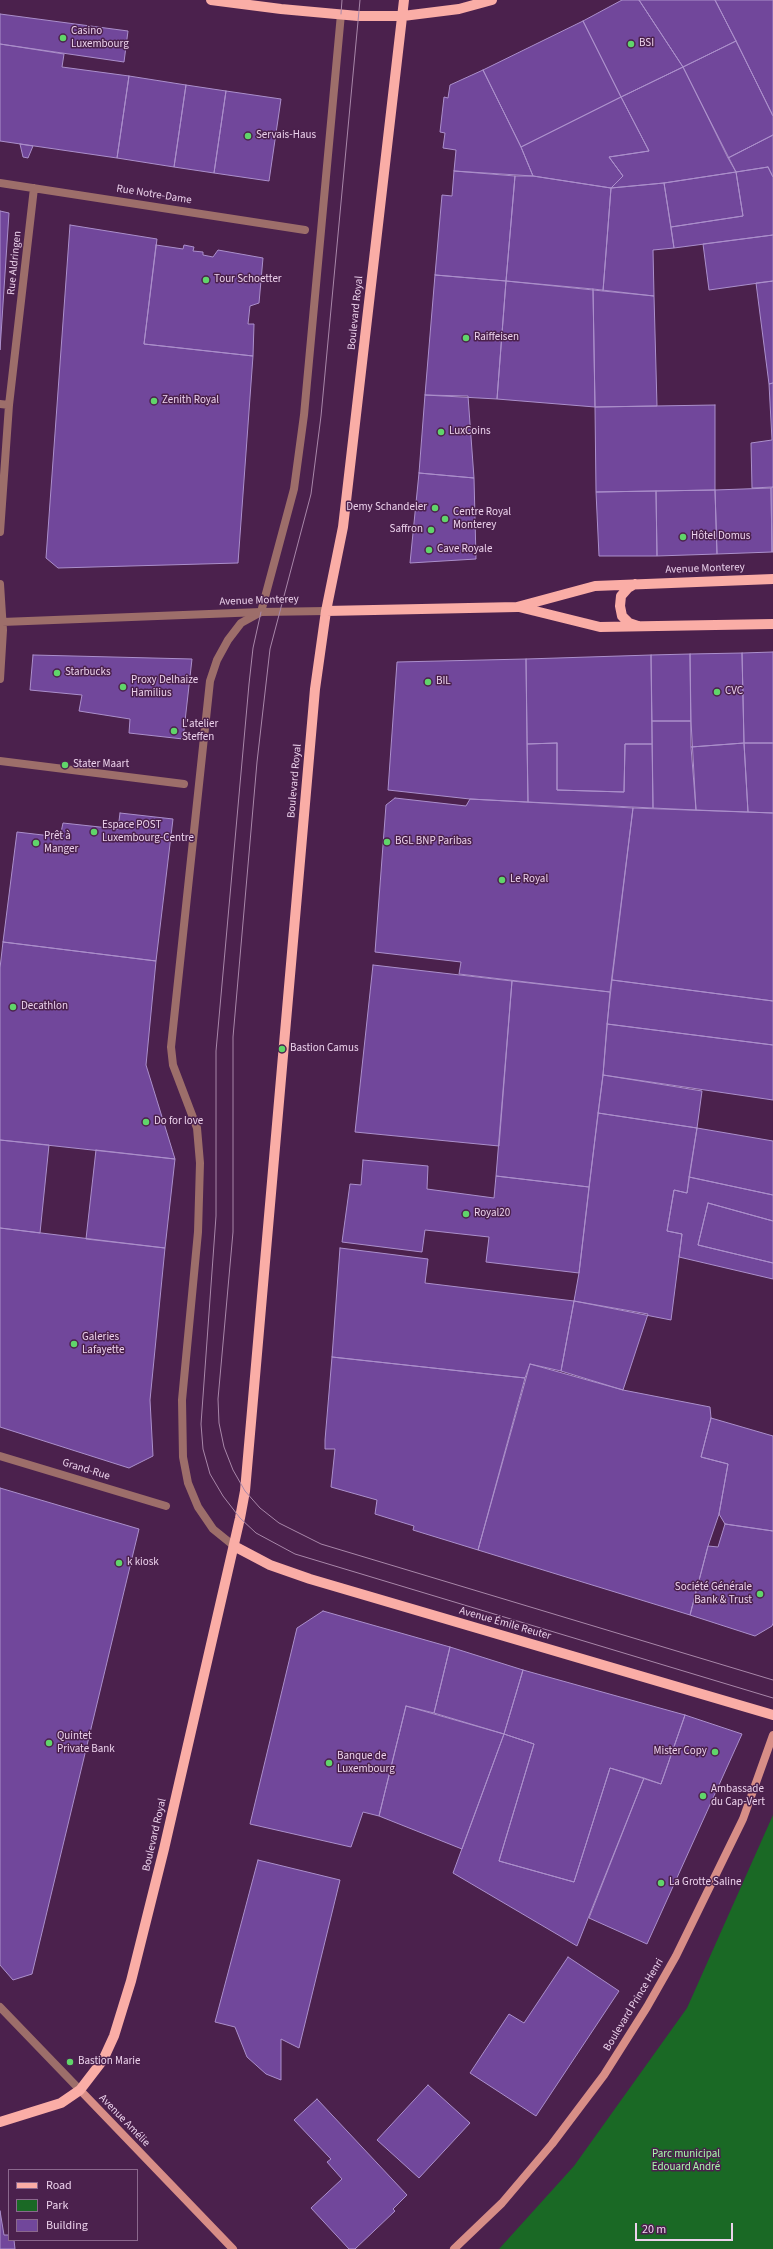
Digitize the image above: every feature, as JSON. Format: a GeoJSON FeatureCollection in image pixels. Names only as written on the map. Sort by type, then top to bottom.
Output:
{"type":"FeatureCollection","features":[{"type":"Feature","properties":{"kind":"main road"},"geometry":{"type":"LineString","coordinates":[[211,0],[281,9],[341,14],[403,16],[459,9],[492,0]]}},
{"type":"Feature","properties":{"kind":"main road","name":"Boulevard Royal"},"geometry":{"type":"LineString","coordinates":[[0,2122],[61,2103],[80,2090],[103,2060],[114,2036],[131,1981],[164,1849],[234,1546],[245,1491],[315,689],[326,611],[343,527],[404,0]]}},
{"type":"Feature","properties":{"kind":"main road","name":"Avenue Monterey"},"geometry":{"type":"LineString","coordinates":[[326,611],[517,607],[595,586],[637,583],[773,579]]}},
{"type":"Feature","properties":{"kind":"main road"},"geometry":{"type":"LineString","coordinates":[[637,583],[628,588],[625,592],[620,606],[622,616],[629,623],[639,627]]}},
{"type":"Feature","properties":{"kind":"main road","name":"Avenue Monterey"},"geometry":{"type":"LineString","coordinates":[[517,607],[600,627],[773,624]]}},
{"type":"Feature","properties":{"kind":"main road","name":"Avenue Émile Reuter"},"geometry":{"type":"LineString","coordinates":[[234,1546],[270,1565],[310,1579],[773,1715]]}},
{"type":"Feature","properties":{"kind":"main road","name":"Boulevard Prince Henri"},"geometry":{"type":"LineString","coordinates":[[454,2249],[502,2203],[552,2144],[604,2075],[647,2007],[676,1956],[743,1819],[773,1735]]}},
{"type":"Feature","properties":{"kind":"main road","name":"Avenue Amélie"},"geometry":{"type":"LineString","coordinates":[[80,2090],[233,2249]]}},
{"type":"Feature","properties":{"kind":"street"},"geometry":{"type":"LineString","coordinates":[[234,1546],[213,1529],[198,1507],[188,1483],[183,1457],[182,1400],[198,1232],[200,1163],[197,1128],[174,1065],[171,1047],[210,681],[217,660],[228,640],[241,623],[261,612],[294,489],[304,415],[341,14]]}},
{"type":"Feature","properties":{"kind":"street","name":"Rue Notre-Dame"},"geometry":{"type":"LineString","coordinates":[[0,183],[305,230]]}},
{"type":"Feature","properties":{"kind":"street","name":"Rue Aldringen"},"geometry":{"type":"LineString","coordinates":[[0,532],[9,404],[34,188]]}},
{"type":"Feature","properties":{"kind":"street"},"geometry":{"type":"LineString","coordinates":[[0,404],[9,404]]}},
{"type":"Feature","properties":{"kind":"street"},"geometry":{"type":"LineString","coordinates":[[0,584],[2,628],[0,679]]}},
{"type":"Feature","properties":{"kind":"street","name":"Avenue Monterey"},"geometry":{"type":"LineString","coordinates":[[2,628],[261,612],[326,611]]}},
{"type":"Feature","properties":{"kind":"street"},"geometry":{"type":"LineString","coordinates":[[0,761],[184,784]]}},
{"type":"Feature","properties":{"kind":"street","name":"Grand-Rue"},"geometry":{"type":"LineString","coordinates":[[0,1456],[166,1506]]}},
{"type":"Feature","properties":{"kind":"street","name":"Avenue Amélie"},"geometry":{"type":"LineString","coordinates":[[0,2007],[80,2090]]}},
{"type":"Feature","properties":{"kind":"green space","name":"Parc municipal Edouard André"},"geometry":{"type":"Polygon","coordinates":[[[773,1815],[773,2249],[499,2249],[574,2166],[687,2008],[773,1815]]]}},
{"type":"Feature","properties":{"kind":"building","name":"BSI"},"geometry":{"type":"Polygon","coordinates":[[[622,0],[639,0],[683,67],[621,97],[583,21],[622,0]]]}},
{"type":"Feature","properties":{"kind":"building"},"geometry":{"type":"Polygon","coordinates":[[[639,0],[715,0],[736,41],[683,67],[639,0]]]}},
{"type":"Feature","properties":{"kind":"building"},"geometry":{"type":"Polygon","coordinates":[[[715,0],[773,0],[773,116],[736,41],[715,0]]]}},
{"type":"Feature","properties":{"kind":"building","name":"Casino Luxembourg"},"geometry":{"type":"Polygon","coordinates":[[[0,14],[128,31],[124,62],[0,44],[0,14]]]}},
{"type":"Feature","properties":{"kind":"building"},"geometry":{"type":"Polygon","coordinates":[[[583,21],[621,97],[521,147],[483,70],[583,21]]]}},
{"type":"Feature","properties":{"kind":"building"},"geometry":{"type":"Polygon","coordinates":[[[736,41],[773,116],[773,135],[728,158],[683,67],[736,41]]]}},
{"type":"Feature","properties":{"kind":"building","name":"Casino Luxembourg"},"geometry":{"type":"Polygon","coordinates":[[[0,44],[64,54],[62,67],[129,76],[117,158],[0,141],[0,44]]]}},
{"type":"Feature","properties":{"kind":"building"},"geometry":{"type":"Polygon","coordinates":[[[683,67],[736,172],[664,183],[611,188],[623,176],[609,157],[649,151],[621,97],[683,67]]]}},
{"type":"Feature","properties":{"kind":"building"},"geometry":{"type":"Polygon","coordinates":[[[483,70],[521,147],[533,176],[454,171],[456,150],[443,148],[445,133],[440,132],[444,97],[448,98],[450,85],[483,70]]]}},
{"type":"Feature","properties":{"kind":"building"},"geometry":{"type":"Polygon","coordinates":[[[129,76],[186,85],[174,167],[117,158],[129,76]]]}},
{"type":"Feature","properties":{"kind":"building"},"geometry":{"type":"Polygon","coordinates":[[[186,85],[226,91],[214,173],[174,167],[186,85]]]}},
{"type":"Feature","properties":{"kind":"building","name":"Servais-Haus"},"geometry":{"type":"Polygon","coordinates":[[[226,91],[281,99],[269,181],[214,173],[226,91]]]}},
{"type":"Feature","properties":{"kind":"building"},"geometry":{"type":"Polygon","coordinates":[[[621,97],[649,151],[609,157],[623,176],[611,188],[533,176],[521,147],[621,97]]]}},
{"type":"Feature","properties":{"kind":"building"},"geometry":{"type":"Polygon","coordinates":[[[773,135],[773,177],[768,167],[736,172],[728,158],[773,135]]]}},
{"type":"Feature","properties":{"kind":"building"},"geometry":{"type":"Polygon","coordinates":[[[20,144],[33,146],[28,158],[23,157],[20,144]]]}},
{"type":"Feature","properties":{"kind":"building"},"geometry":{"type":"Polygon","coordinates":[[[768,167],[773,177],[773,235],[674,248],[671,227],[743,216],[736,172],[768,167]]]}},
{"type":"Feature","properties":{"kind":"building"},"geometry":{"type":"Polygon","coordinates":[[[454,171],[515,176],[506,281],[435,275],[442,195],[452,196],[454,171]]]}},
{"type":"Feature","properties":{"kind":"building"},"geometry":{"type":"Polygon","coordinates":[[[736,172],[743,216],[671,227],[664,183],[736,172]]]}},
{"type":"Feature","properties":{"kind":"building"},"geometry":{"type":"Polygon","coordinates":[[[515,176],[533,176],[611,188],[603,291],[506,281],[515,176]]]}},
{"type":"Feature","properties":{"kind":"building"},"geometry":{"type":"Polygon","coordinates":[[[664,183],[674,248],[653,250],[654,296],[603,291],[611,188],[664,183]]]}},
{"type":"Feature","properties":{"kind":"building"},"geometry":{"type":"Polygon","coordinates":[[[0,211],[9,213],[0,350],[0,211]]]}},
{"type":"Feature","properties":{"kind":"building","name":"Zenith Royal"},"geometry":{"type":"Polygon","coordinates":[[[70,225],[157,239],[144,344],[253,356],[238,563],[58,568],[46,558],[70,225]]]}},
{"type":"Feature","properties":{"kind":"building"},"geometry":{"type":"Polygon","coordinates":[[[773,235],[773,281],[709,290],[703,244],[773,235]]]}},
{"type":"Feature","properties":{"kind":"building","name":"Tour Schoetter"},"geometry":{"type":"Polygon","coordinates":[[[156,245],[183,249],[184,245],[194,247],[193,251],[203,252],[203,255],[213,257],[218,250],[263,258],[259,303],[250,306],[248,324],[254,324],[253,356],[144,344],[156,245]]]}},
{"type":"Feature","properties":{"kind":"building","name":"Raiffeisen"},"geometry":{"type":"Polygon","coordinates":[[[435,275],[506,281],[497,399],[425,395],[435,275]]]}},
{"type":"Feature","properties":{"kind":"building"},"geometry":{"type":"Polygon","coordinates":[[[506,281],[593,289],[595,407],[497,399],[506,281]]]}},
{"type":"Feature","properties":{"kind":"building"},"geometry":{"type":"Polygon","coordinates":[[[773,281],[773,383],[769,384],[756,283],[773,281]]]}},
{"type":"Feature","properties":{"kind":"building"},"geometry":{"type":"Polygon","coordinates":[[[593,289],[654,296],[657,406],[595,407],[593,289]]]}},
{"type":"Feature","properties":{"kind":"building"},"geometry":{"type":"Polygon","coordinates":[[[773,383],[773,487],[752,488],[751,443],[772,440],[769,384],[773,383]]]}},
{"type":"Feature","properties":{"kind":"building","name":"Centre Royal Monterey"},"geometry":{"type":"Polygon","coordinates":[[[425,395],[468,396],[474,478],[419,473],[425,395]]]}},
{"type":"Feature","properties":{"kind":"building"},"geometry":{"type":"Polygon","coordinates":[[[715,405],[715,490],[596,492],[595,407],[715,405]]]}},
{"type":"Feature","properties":{"kind":"building","name":"Centre Royal Monterey"},"geometry":{"type":"Polygon","coordinates":[[[419,473],[474,478],[476,559],[410,563],[419,473]]]}},
{"type":"Feature","properties":{"kind":"building"},"geometry":{"type":"Polygon","coordinates":[[[773,487],[773,552],[772,552],[771,488],[773,487]]]}},
{"type":"Feature","properties":{"kind":"building"},"geometry":{"type":"Polygon","coordinates":[[[771,488],[772,552],[717,554],[715,490],[771,488]]]}},
{"type":"Feature","properties":{"kind":"building"},"geometry":{"type":"Polygon","coordinates":[[[715,490],[717,554],[657,556],[656,491],[715,490]]]}},
{"type":"Feature","properties":{"kind":"building"},"geometry":{"type":"Polygon","coordinates":[[[656,491],[657,556],[599,556],[596,492],[656,491]]]}},
{"type":"Feature","properties":{"kind":"building"},"geometry":{"type":"Polygon","coordinates":[[[773,652],[773,743],[744,743],[742,653],[773,652]]]}},
{"type":"Feature","properties":{"kind":"building"},"geometry":{"type":"Polygon","coordinates":[[[742,653],[744,743],[691,747],[690,654],[742,653]]]}},
{"type":"Feature","properties":{"kind":"building"},"geometry":{"type":"Polygon","coordinates":[[[690,654],[691,721],[652,721],[651,655],[690,654]]]}},
{"type":"Feature","properties":{"kind":"building"},"geometry":{"type":"Polygon","coordinates":[[[33,655],[192,659],[183,739],[129,733],[130,719],[79,711],[82,695],[30,690],[33,655]]]}},
{"type":"Feature","properties":{"kind":"building"},"geometry":{"type":"Polygon","coordinates":[[[651,655],[652,744],[625,744],[624,792],[557,790],[557,743],[527,744],[526,659],[651,655]]]}},
{"type":"Feature","properties":{"kind":"building"},"geometry":{"type":"Polygon","coordinates":[[[526,659],[528,802],[470,799],[388,790],[397,662],[526,659]]]}},
{"type":"Feature","properties":{"kind":"building"},"geometry":{"type":"Polygon","coordinates":[[[652,721],[691,721],[696,810],[653,808],[652,721]]]}},
{"type":"Feature","properties":{"kind":"building"},"geometry":{"type":"Polygon","coordinates":[[[557,743],[557,790],[624,792],[625,744],[652,744],[653,808],[528,802],[527,744],[557,743]]]}},
{"type":"Feature","properties":{"kind":"building"},"geometry":{"type":"Polygon","coordinates":[[[744,743],[748,812],[696,810],[691,747],[744,743]]]}},
{"type":"Feature","properties":{"kind":"building"},"geometry":{"type":"Polygon","coordinates":[[[744,743],[773,743],[773,813],[748,812],[744,743]]]}},
{"type":"Feature","properties":{"kind":"building","name":"Le Royal"},"geometry":{"type":"Polygon","coordinates":[[[395,798],[466,806],[470,799],[633,808],[610,992],[459,974],[461,962],[375,952],[386,805],[395,798]]]}},
{"type":"Feature","properties":{"kind":"building"},"geometry":{"type":"Polygon","coordinates":[[[633,808],[773,813],[773,1001],[612,980],[633,808]]]}},
{"type":"Feature","properties":{"kind":"building"},"geometry":{"type":"Polygon","coordinates":[[[120,813],[173,819],[156,961],[3,942],[17,832],[60,837],[63,823],[118,829],[120,813]]]}},
{"type":"Feature","properties":{"kind":"building"},"geometry":{"type":"Polygon","coordinates":[[[3,942],[156,961],[146,1065],[175,1159],[0,1140],[0,968],[3,942]]]}},
{"type":"Feature","properties":{"kind":"building"},"geometry":{"type":"Polygon","coordinates":[[[373,965],[512,981],[499,1146],[355,1132],[373,965]]]}},
{"type":"Feature","properties":{"kind":"building"},"geometry":{"type":"Polygon","coordinates":[[[612,980],[773,1001],[773,1045],[607,1024],[612,980]]]}},
{"type":"Feature","properties":{"kind":"building"},"geometry":{"type":"Polygon","coordinates":[[[512,981],[610,992],[603,1075],[589,1187],[496,1176],[512,981]]]}},
{"type":"Feature","properties":{"kind":"building"},"geometry":{"type":"Polygon","coordinates":[[[607,1024],[773,1045],[773,1100],[603,1075],[607,1024]]]}},
{"type":"Feature","properties":{"kind":"building"},"geometry":{"type":"Polygon","coordinates":[[[603,1075],[702,1091],[697,1128],[598,1113],[603,1075]]]}},
{"type":"Feature","properties":{"kind":"building"},"geometry":{"type":"Polygon","coordinates":[[[598,1113],[697,1128],[687,1193],[674,1190],[667,1231],[682,1234],[671,1320],[574,1301],[579,1273],[598,1113]]]}},
{"type":"Feature","properties":{"kind":"building"},"geometry":{"type":"Polygon","coordinates":[[[697,1128],[773,1141],[773,1195],[689,1177],[697,1128]]]}},
{"type":"Feature","properties":{"kind":"building"},"geometry":{"type":"Polygon","coordinates":[[[0,1140],[49,1145],[40,1233],[0,1228],[0,1140]]]}},
{"type":"Feature","properties":{"kind":"building"},"geometry":{"type":"Polygon","coordinates":[[[96,1150],[175,1159],[165,1248],[86,1239],[96,1150]]]}},
{"type":"Feature","properties":{"kind":"building","name":"Royal20"},"geometry":{"type":"Polygon","coordinates":[[[363,1160],[428,1166],[427,1189],[494,1198],[496,1176],[589,1187],[579,1273],[486,1262],[489,1237],[425,1230],[422,1252],[342,1242],[350,1184],[361,1185],[363,1160]]]}},
{"type":"Feature","properties":{"kind":"building"},"geometry":{"type":"Polygon","coordinates":[[[689,1177],[773,1195],[773,1221],[708,1203],[698,1245],[773,1263],[773,1279],[679,1257],[682,1234],[667,1231],[674,1190],[687,1193],[689,1177]]]}},
{"type":"Feature","properties":{"kind":"building"},"geometry":{"type":"Polygon","coordinates":[[[708,1203],[773,1221],[773,1263],[698,1245],[708,1203]]]}},
{"type":"Feature","properties":{"kind":"building"},"geometry":{"type":"Polygon","coordinates":[[[0,1228],[165,1248],[150,1400],[153,1456],[129,1468],[0,1427],[0,1228]]]}},
{"type":"Feature","properties":{"kind":"building"},"geometry":{"type":"Polygon","coordinates":[[[340,1248],[428,1259],[425,1283],[574,1301],[561,1371],[530,1364],[525,1378],[332,1357],[340,1248]]]}},
{"type":"Feature","properties":{"kind":"building"},"geometry":{"type":"Polygon","coordinates":[[[574,1301],[648,1314],[623,1390],[561,1371],[574,1301]]]}},
{"type":"Feature","properties":{"kind":"building"},"geometry":{"type":"Polygon","coordinates":[[[332,1357],[525,1378],[478,1550],[413,1530],[414,1526],[375,1514],[377,1500],[331,1487],[335,1449],[325,1449],[325,1440],[332,1357]]]}},
{"type":"Feature","properties":{"kind":"building"},"geometry":{"type":"Polygon","coordinates":[[[530,1364],[623,1390],[710,1407],[711,1418],[701,1457],[728,1464],[719,1514],[708,1546],[690,1615],[478,1550],[530,1364]]]}},
{"type":"Feature","properties":{"kind":"building"},"geometry":{"type":"Polygon","coordinates":[[[711,1418],[773,1436],[773,1531],[725,1524],[719,1514],[728,1464],[701,1457],[711,1418]]]}},
{"type":"Feature","properties":{"kind":"building"},"geometry":{"type":"Polygon","coordinates":[[[0,1488],[139,1529],[32,1974],[13,1980],[0,1965],[0,1488]]]}},
{"type":"Feature","properties":{"kind":"building"},"geometry":{"type":"Polygon","coordinates":[[[725,1524],[773,1531],[773,1623],[772,1626],[755,1636],[690,1615],[708,1546],[718,1547],[725,1524]]]}},
{"type":"Feature","properties":{"kind":"building","name":"Banque de Luxembourg"},"geometry":{"type":"Polygon","coordinates":[[[323,1611],[450,1647],[434,1713],[406,1706],[379,1816],[363,1812],[351,1847],[250,1824],[297,1628],[323,1611]]]}},
{"type":"Feature","properties":{"kind":"building"},"geometry":{"type":"Polygon","coordinates":[[[450,1647],[523,1670],[504,1734],[434,1713],[450,1647]]]}},
{"type":"Feature","properties":{"kind":"building"},"geometry":{"type":"Polygon","coordinates":[[[523,1670],[685,1715],[661,1784],[610,1768],[574,1882],[499,1861],[534,1744],[504,1734],[523,1670]]]}},
{"type":"Feature","properties":{"kind":"building"},"geometry":{"type":"Polygon","coordinates":[[[406,1706],[504,1734],[462,1849],[379,1816],[406,1706]]]}},
{"type":"Feature","properties":{"kind":"building"},"geometry":{"type":"Polygon","coordinates":[[[685,1715],[742,1734],[647,1944],[589,1918],[644,1778],[661,1784],[685,1715]]]}},
{"type":"Feature","properties":{"kind":"building"},"geometry":{"type":"Polygon","coordinates":[[[504,1734],[534,1744],[499,1861],[574,1882],[610,1768],[644,1778],[577,1946],[453,1873],[504,1734]]]}},
{"type":"Feature","properties":{"kind":"building"},"geometry":{"type":"Polygon","coordinates":[[[258,1860],[340,1880],[299,2048],[281,2039],[281,2080],[266,2074],[247,2057],[235,2027],[215,2022],[258,1860]]]}},
{"type":"Feature","properties":{"kind":"building"},"geometry":{"type":"Polygon","coordinates":[[[568,1957],[619,1991],[536,2116],[470,2073],[509,2014],[524,2023],[568,1957]]]}},
{"type":"Feature","properties":{"kind":"building"},"geometry":{"type":"Polygon","coordinates":[[[428,2085],[470,2123],[419,2178],[377,2140],[428,2085]]]}},
{"type":"Feature","properties":{"kind":"building"},"geometry":{"type":"Polygon","coordinates":[[[317,2099],[407,2195],[393,2209],[395,2211],[355,2249],[349,2249],[311,2208],[342,2179],[327,2162],[331,2159],[294,2120],[317,2099]]]}},
{"type":"Feature","properties":{"kind":"building"},"geometry":{"type":"Polygon","coordinates":[[[0,2211],[4,2235],[8,2235],[8,2241],[14,2241],[15,2249],[0,2249],[0,2211]]]}},
{"type":"Feature","properties":{"kind":"tram line"},"geometry":{"type":"LineString","coordinates":[[341,14],[342,0]]}},
{"type":"Feature","properties":{"kind":"tram line"},"geometry":{"type":"LineString","coordinates":[[360,0],[321,416],[311,494],[270,649],[257,762],[233,1037],[233,1232],[218,1399],[219,1423],[224,1447],[233,1470],[245,1491],[260,1508],[279,1523],[321,1544],[773,1680]]}},
{"type":"Feature","properties":{"kind":"tram line"},"geometry":{"type":"LineString","coordinates":[[261,612],[253,648],[249,684],[216,1051],[216,1216],[201,1424],[203,1449],[210,1474],[223,1496],[240,1518],[256,1533],[295,1554],[773,1698]]}},
{"type":"Feature","properties":{"kind":"place","name":"Casino Luxembourg"},"geometry":{"type":"Point","coordinates":[63,38]}},
{"type":"Feature","properties":{"kind":"place","name":"BSI"},"geometry":{"type":"Point","coordinates":[631,44]}},
{"type":"Feature","properties":{"kind":"place","name":"Servais-Haus"},"geometry":{"type":"Point","coordinates":[248,136]}},
{"type":"Feature","properties":{"kind":"place","name":"Tour Schoetter"},"geometry":{"type":"Point","coordinates":[206,280]}},
{"type":"Feature","properties":{"kind":"place","name":"Raiffeisen"},"geometry":{"type":"Point","coordinates":[466,338]}},
{"type":"Feature","properties":{"kind":"place","name":"Zenith Royal"},"geometry":{"type":"Point","coordinates":[154,401]}},
{"type":"Feature","properties":{"kind":"place","name":"LuxCoins"},"geometry":{"type":"Point","coordinates":[441,432]}},
{"type":"Feature","properties":{"kind":"place","name":"Demy Schandeler"},"geometry":{"type":"Point","coordinates":[435,508]}},
{"type":"Feature","properties":{"kind":"place","name":"Centre Royal Monterey"},"geometry":{"type":"Point","coordinates":[445,519]}},
{"type":"Feature","properties":{"kind":"place","name":"Saffron"},"geometry":{"type":"Point","coordinates":[431,530]}},
{"type":"Feature","properties":{"kind":"place","name":"Hôtel Domus"},"geometry":{"type":"Point","coordinates":[683,537]}},
{"type":"Feature","properties":{"kind":"place","name":"Cave Royale"},"geometry":{"type":"Point","coordinates":[429,550]}},
{"type":"Feature","properties":{"kind":"place","name":"Starbucks"},"geometry":{"type":"Point","coordinates":[57,673]}},
{"type":"Feature","properties":{"kind":"place","name":"BIL"},"geometry":{"type":"Point","coordinates":[428,682]}},
{"type":"Feature","properties":{"kind":"place","name":"Proxy Delhaize Hamilius"},"geometry":{"type":"Point","coordinates":[123,687]}},
{"type":"Feature","properties":{"kind":"place","name":"CVC"},"geometry":{"type":"Point","coordinates":[717,692]}},
{"type":"Feature","properties":{"kind":"place","name":"L'atelier Steffen"},"geometry":{"type":"Point","coordinates":[174,731]}},
{"type":"Feature","properties":{"kind":"place","name":"Stater Maart"},"geometry":{"type":"Point","coordinates":[65,765]}},
{"type":"Feature","properties":{"kind":"place","name":"Espace POST Luxembourg-Centre"},"geometry":{"type":"Point","coordinates":[94,832]}},
{"type":"Feature","properties":{"kind":"place","name":"BGL BNP Paribas"},"geometry":{"type":"Point","coordinates":[387,842]}},
{"type":"Feature","properties":{"kind":"place","name":"Prêt à Manger"},"geometry":{"type":"Point","coordinates":[36,843]}},
{"type":"Feature","properties":{"kind":"place","name":"Le Royal"},"geometry":{"type":"Point","coordinates":[502,880]}},
{"type":"Feature","properties":{"kind":"place","name":"Decathlon"},"geometry":{"type":"Point","coordinates":[13,1007]}},
{"type":"Feature","properties":{"kind":"place","name":"Bastion Camus"},"geometry":{"type":"Point","coordinates":[282,1049]}},
{"type":"Feature","properties":{"kind":"place","name":"Do for love"},"geometry":{"type":"Point","coordinates":[146,1122]}},
{"type":"Feature","properties":{"kind":"place","name":"Royal20"},"geometry":{"type":"Point","coordinates":[466,1214]}},
{"type":"Feature","properties":{"kind":"place","name":"Galeries Lafayette"},"geometry":{"type":"Point","coordinates":[74,1344]}},
{"type":"Feature","properties":{"kind":"place","name":"k kiosk"},"geometry":{"type":"Point","coordinates":[119,1563]}},
{"type":"Feature","properties":{"kind":"place","name":"Société Générale Bank & Trust"},"geometry":{"type":"Point","coordinates":[760,1594]}},
{"type":"Feature","properties":{"kind":"place","name":"Quintet Private Bank"},"geometry":{"type":"Point","coordinates":[49,1743]}},
{"type":"Feature","properties":{"kind":"place","name":"Mister Copy"},"geometry":{"type":"Point","coordinates":[715,1752]}},
{"type":"Feature","properties":{"kind":"place","name":"Banque de Luxembourg"},"geometry":{"type":"Point","coordinates":[329,1763]}},
{"type":"Feature","properties":{"kind":"place","name":"Ambassade du Cap-Vert"},"geometry":{"type":"Point","coordinates":[703,1796]}},
{"type":"Feature","properties":{"kind":"place","name":"La Grotte Saline"},"geometry":{"type":"Point","coordinates":[661,1883]}},
{"type":"Feature","properties":{"kind":"place","name":"Bastion Marie"},"geometry":{"type":"Point","coordinates":[70,2062]}}]}
